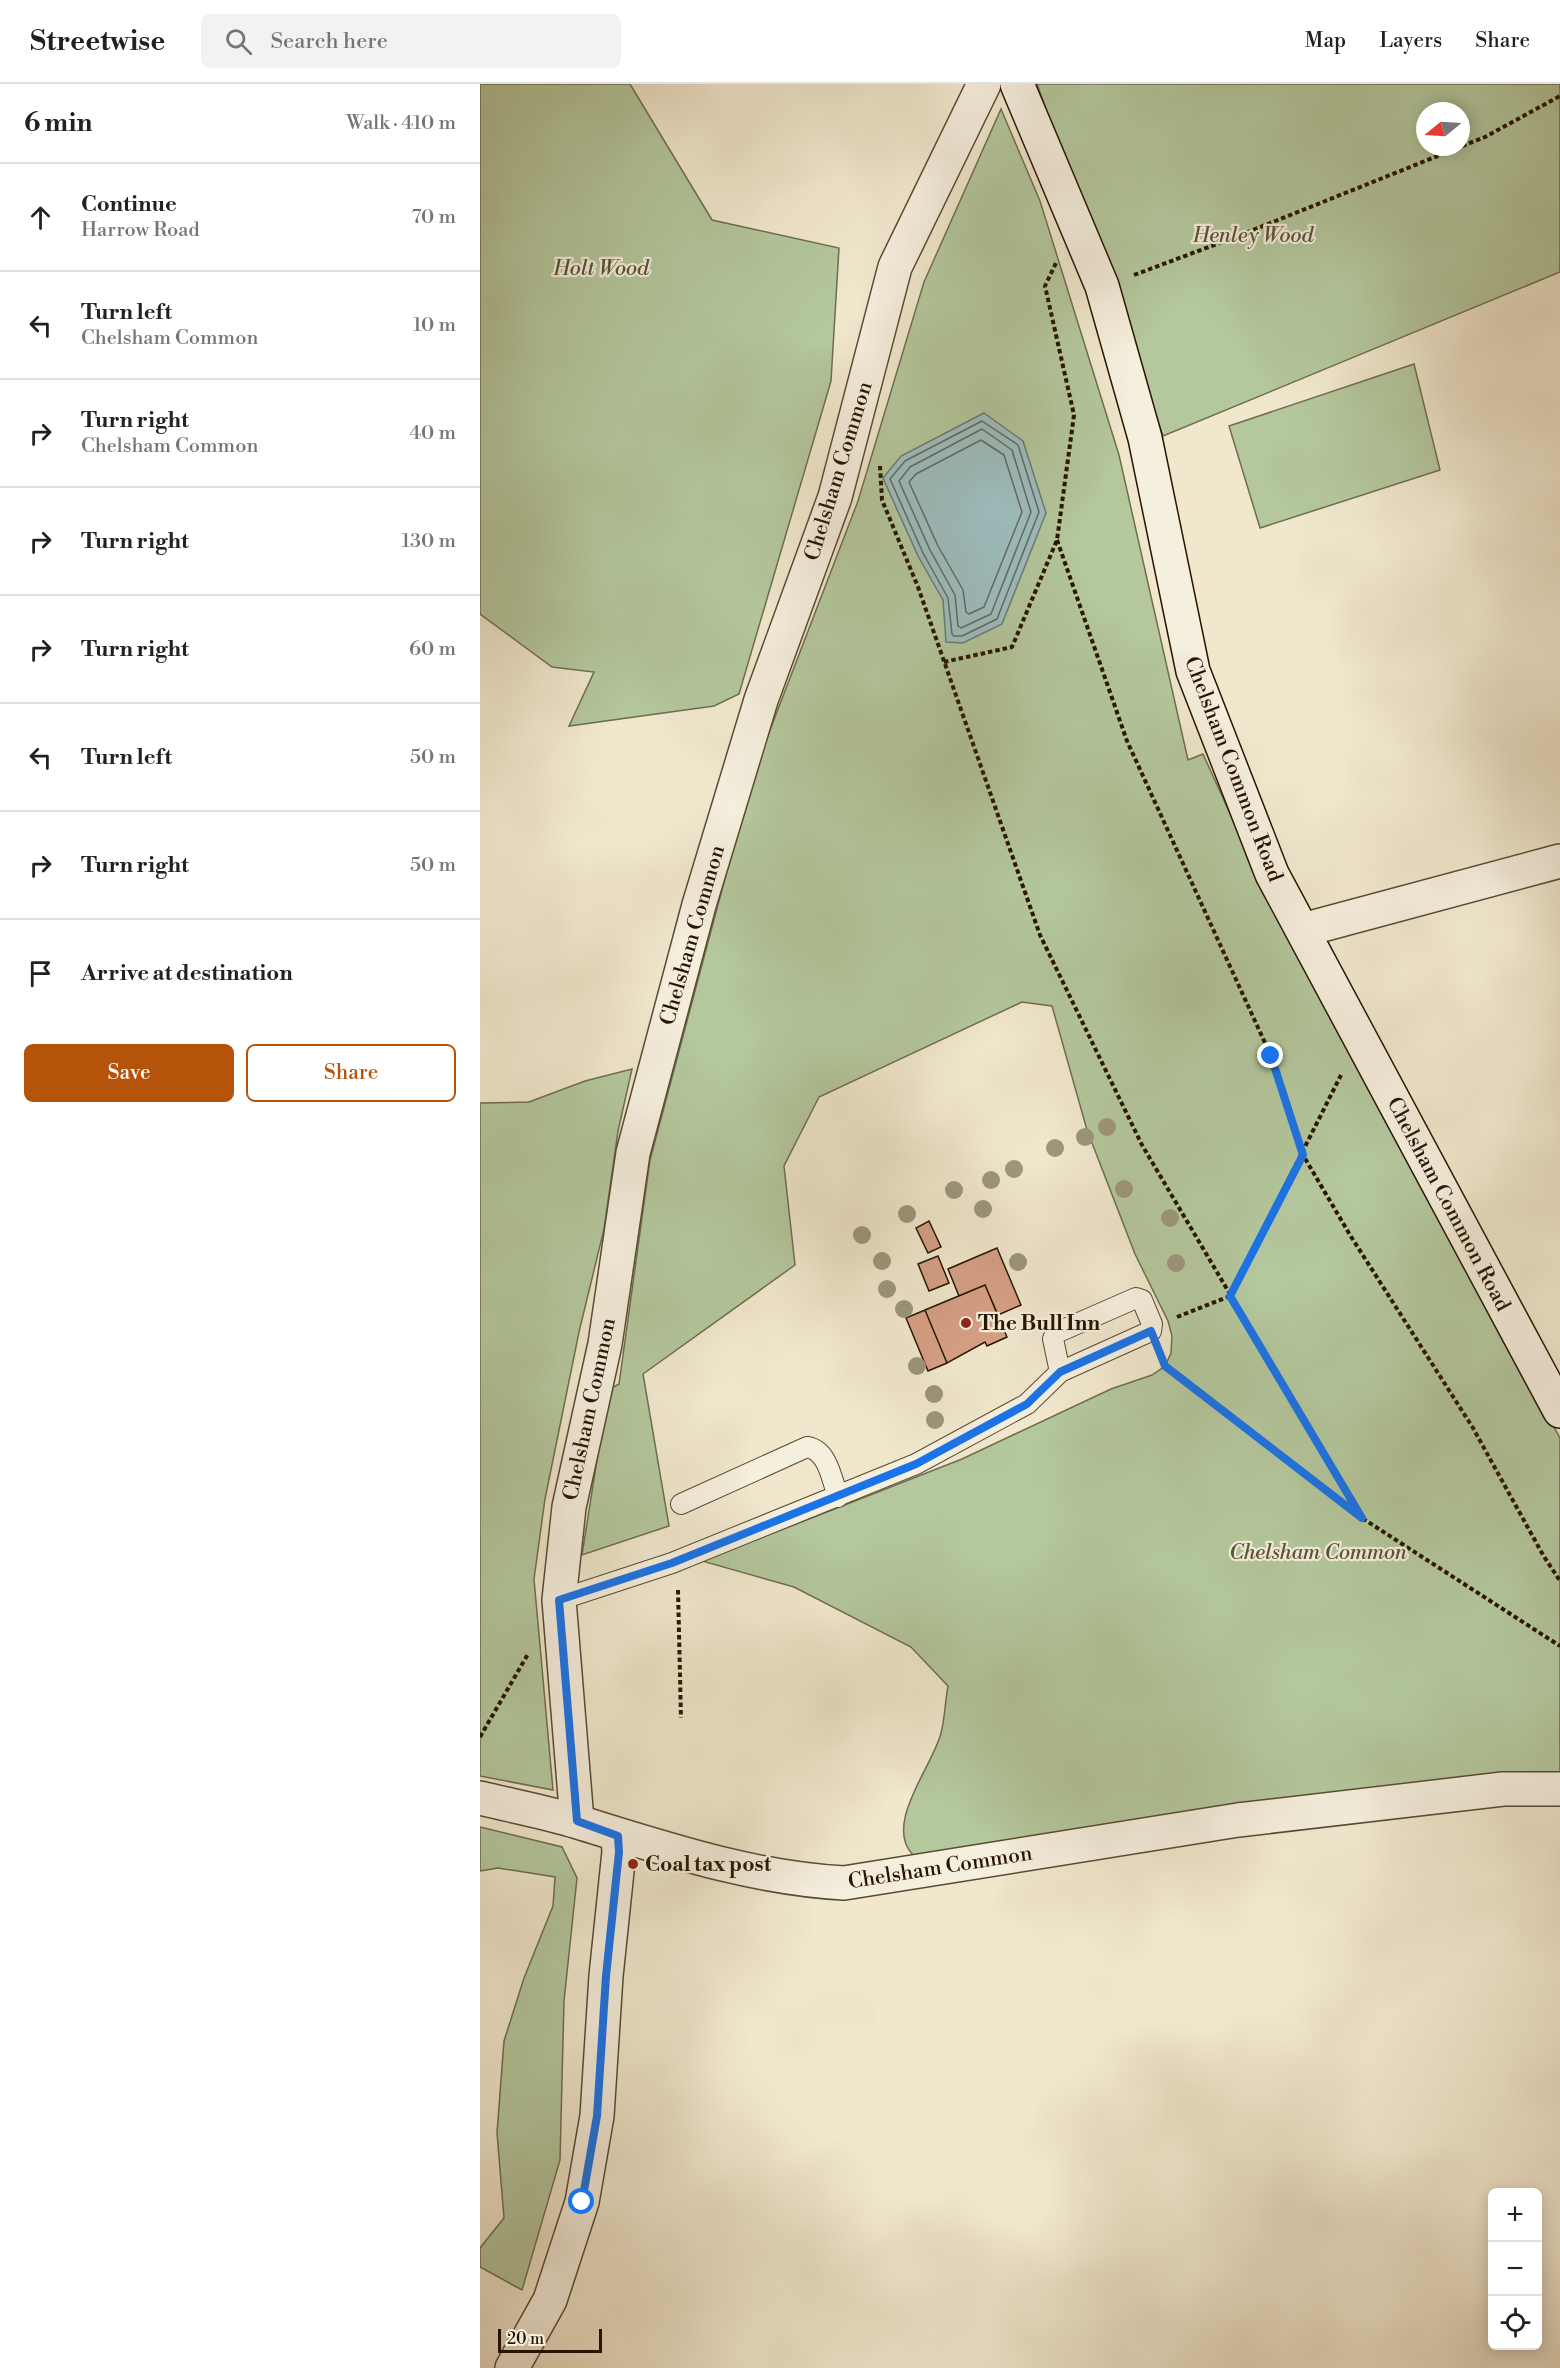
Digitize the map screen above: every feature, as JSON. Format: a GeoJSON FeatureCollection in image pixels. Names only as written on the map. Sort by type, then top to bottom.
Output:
{"type":"FeatureCollection","features":[{"type":"Feature","properties":{"kind":"street","name":"Chelsham Common"},"geometry":{"type":"LineString","coordinates":[[577,1821],[559,1600],[569,1507],[605,1344],[633,1154],[699,905],[761,700],[835,497],[896,267],[984,84]]}},
{"type":"Feature","properties":{"kind":"street","name":"Chelsham Common Road"},"geometry":{"type":"LineString","coordinates":[[1017,84],[1102,286],[1145,438],[1193,671],[1272,874],[1560,1411]]}},
{"type":"Feature","properties":{"kind":"street"},"geometry":{"type":"LineString","coordinates":[[1303,930],[1560,861]]}},
{"type":"Feature","properties":{"kind":"street","name":"Chelsham Common"},"geometry":{"type":"LineString","coordinates":[[480,1798],[577,1821],[618,1836],[723,1866],[798,1880],[844,1883],[1238,1820],[1503,1789],[1560,1789]]}},
{"type":"Feature","properties":{"kind":"street"},"geometry":{"type":"LineString","coordinates":[[512,2368],[550,2300],[582,2202],[597,2116],[606,1976],[619,1852],[618,1836]]}},
{"type":"Feature","properties":{"kind":"lane"},"geometry":{"type":"LineString","coordinates":[[559,1600],[672,1563],[916,1464],[1027,1404],[1060,1372],[1151,1331],[1152,1324],[1142,1300],[1136,1298],[1056,1333],[1053,1339],[1060,1372]]}},
{"type":"Feature","properties":{"kind":"lane"},"geometry":{"type":"LineString","coordinates":[[681,1504],[807,1447],[816,1448],[823,1455],[838,1497]]}},
{"type":"Feature","properties":{"kind":"path"},"geometry":{"type":"LineString","coordinates":[[1102,286],[1233,238],[1485,138],[1560,96]]}},
{"type":"Feature","properties":{"kind":"path"},"geometry":{"type":"LineString","coordinates":[[944,662],[1012,647],[1057,540],[1074,415],[1045,286],[1075,222]]}},
{"type":"Feature","properties":{"kind":"path"},"geometry":{"type":"LineString","coordinates":[[880,458],[882,500],[918,587],[1040,935],[1142,1145],[1362,1518]]}},
{"type":"Feature","properties":{"kind":"path"},"geometry":{"type":"LineString","coordinates":[[1057,540],[1127,741],[1271,1056],[1303,1155],[1350,1235],[1473,1428],[1543,1556],[1560,1581]]}},
{"type":"Feature","properties":{"kind":"path"},"geometry":{"type":"LineString","coordinates":[[1168,1321],[1230,1296],[1303,1155],[1359,1035]]}},
{"type":"Feature","properties":{"kind":"path"},"geometry":{"type":"LineString","coordinates":[[1151,1331],[1165,1366],[1362,1518],[1560,1646]]}},
{"type":"Feature","properties":{"kind":"path"},"geometry":{"type":"LineString","coordinates":[[672,1563],[678,1586],[681,1718]]}},
{"type":"Feature","properties":{"kind":"path"},"geometry":{"type":"LineString","coordinates":[[480,1737],[531,1649]]}},
{"type":"Feature","properties":{"kind":"green space","name":"Holt Wood"},"geometry":{"type":"Polygon","coordinates":[[[480,84],[630,84],[712,220],[839,248],[831,381],[739,694],[714,706],[569,726],[594,672],[552,667],[480,614],[480,84]]]}},
{"type":"Feature","properties":{"kind":"green space","name":"Henley Wood"},"geometry":{"type":"Polygon","coordinates":[[[1037,84],[1560,84],[1560,272],[1163,436],[1037,84]]]}},
{"type":"Feature","properties":{"kind":"green space","name":"Chelsham Common"},"geometry":{"type":"Polygon","coordinates":[[[1001,109],[1040,201],[1119,455],[1188,760],[1203,754],[1266,893],[1350,1054],[1560,1438],[1560,1777],[944,1856],[913,1855],[905,1842],[904,1828],[907,1811],[941,1733],[948,1686],[911,1647],[794,1587],[702,1561],[962,1459],[1111,1389],[1152,1375],[1165,1366],[1171,1353],[1172,1336],[1168,1321],[1135,1254],[1087,1130],[1052,1006],[1022,1002],[819,1097],[784,1166],[795,1265],[643,1374],[669,1526],[582,1555],[608,1390],[619,1384],[650,1160],[752,777],[858,501],[924,282],[1001,109]]]}},
{"type":"Feature","properties":{"kind":"green space"},"geometry":{"type":"Polygon","coordinates":[[[1414,364],[1440,470],[1260,528],[1229,426],[1414,364]]]}},
{"type":"Feature","properties":{"kind":"green space"},"geometry":{"type":"Polygon","coordinates":[[[632,1069],[618,1131],[604,1229],[579,1332],[545,1499],[534,1579],[553,1790],[480,1776],[480,1103],[529,1102],[585,1081],[632,1069]]]}},
{"type":"Feature","properties":{"kind":"green space"},"geometry":{"type":"Polygon","coordinates":[[[480,1827],[562,1847],[577,1878],[564,2001],[560,2160],[522,2290],[480,2267],[480,2248],[504,2218],[497,2133],[504,2041],[524,1978],[553,1906],[555,1877],[498,1868],[480,1871],[480,1827]]]}},
{"type":"Feature","properties":{"kind":"water"},"geometry":{"type":"Polygon","coordinates":[[[984,413],[1023,441],[1046,513],[1002,624],[963,643],[946,642],[943,600],[918,556],[883,478],[901,456],[984,413]]]}},
{"type":"Feature","properties":{"kind":"building"},"geometry":{"type":"Polygon","coordinates":[[[929,1221],[941,1247],[928,1253],[916,1228],[929,1221]]]}},
{"type":"Feature","properties":{"kind":"building"},"geometry":{"type":"Polygon","coordinates":[[[997,1248],[1021,1305],[998,1315],[985,1285],[959,1296],[948,1269],[997,1248]]]}},
{"type":"Feature","properties":{"kind":"building"},"geometry":{"type":"Polygon","coordinates":[[[938,1256],[949,1283],[929,1291],[918,1264],[938,1256]]]}},
{"type":"Feature","properties":{"kind":"building"},"geometry":{"type":"Polygon","coordinates":[[[985,1285],[1007,1337],[987,1346],[985,1342],[947,1363],[925,1310],[985,1285]]]}},
{"type":"Feature","properties":{"kind":"building"},"geometry":{"type":"Polygon","coordinates":[[[925,1310],[947,1363],[928,1371],[906,1318],[925,1310]]]}},
{"type":"Feature","properties":{"kind":"place","name":"The Bull Inn"},"geometry":{"type":"Point","coordinates":[966,1323]}},
{"type":"Feature","properties":{"kind":"place","name":"Coal tax post"},"geometry":{"type":"Point","coordinates":[633,1864]}},
{"type":"Feature","properties":{"kind":"route"},"geometry":{"type":"LineString","coordinates":[[582,2202],[597,2116],[606,1976],[619,1852],[618,1836],[577,1821],[565,1700],[559,1600],[672,1563],[916,1464],[1027,1404],[1039,1395],[1060,1372],[1151,1331],[1165,1366],[1362,1518],[1230,1296],[1303,1155],[1271,1056]]}}]}
